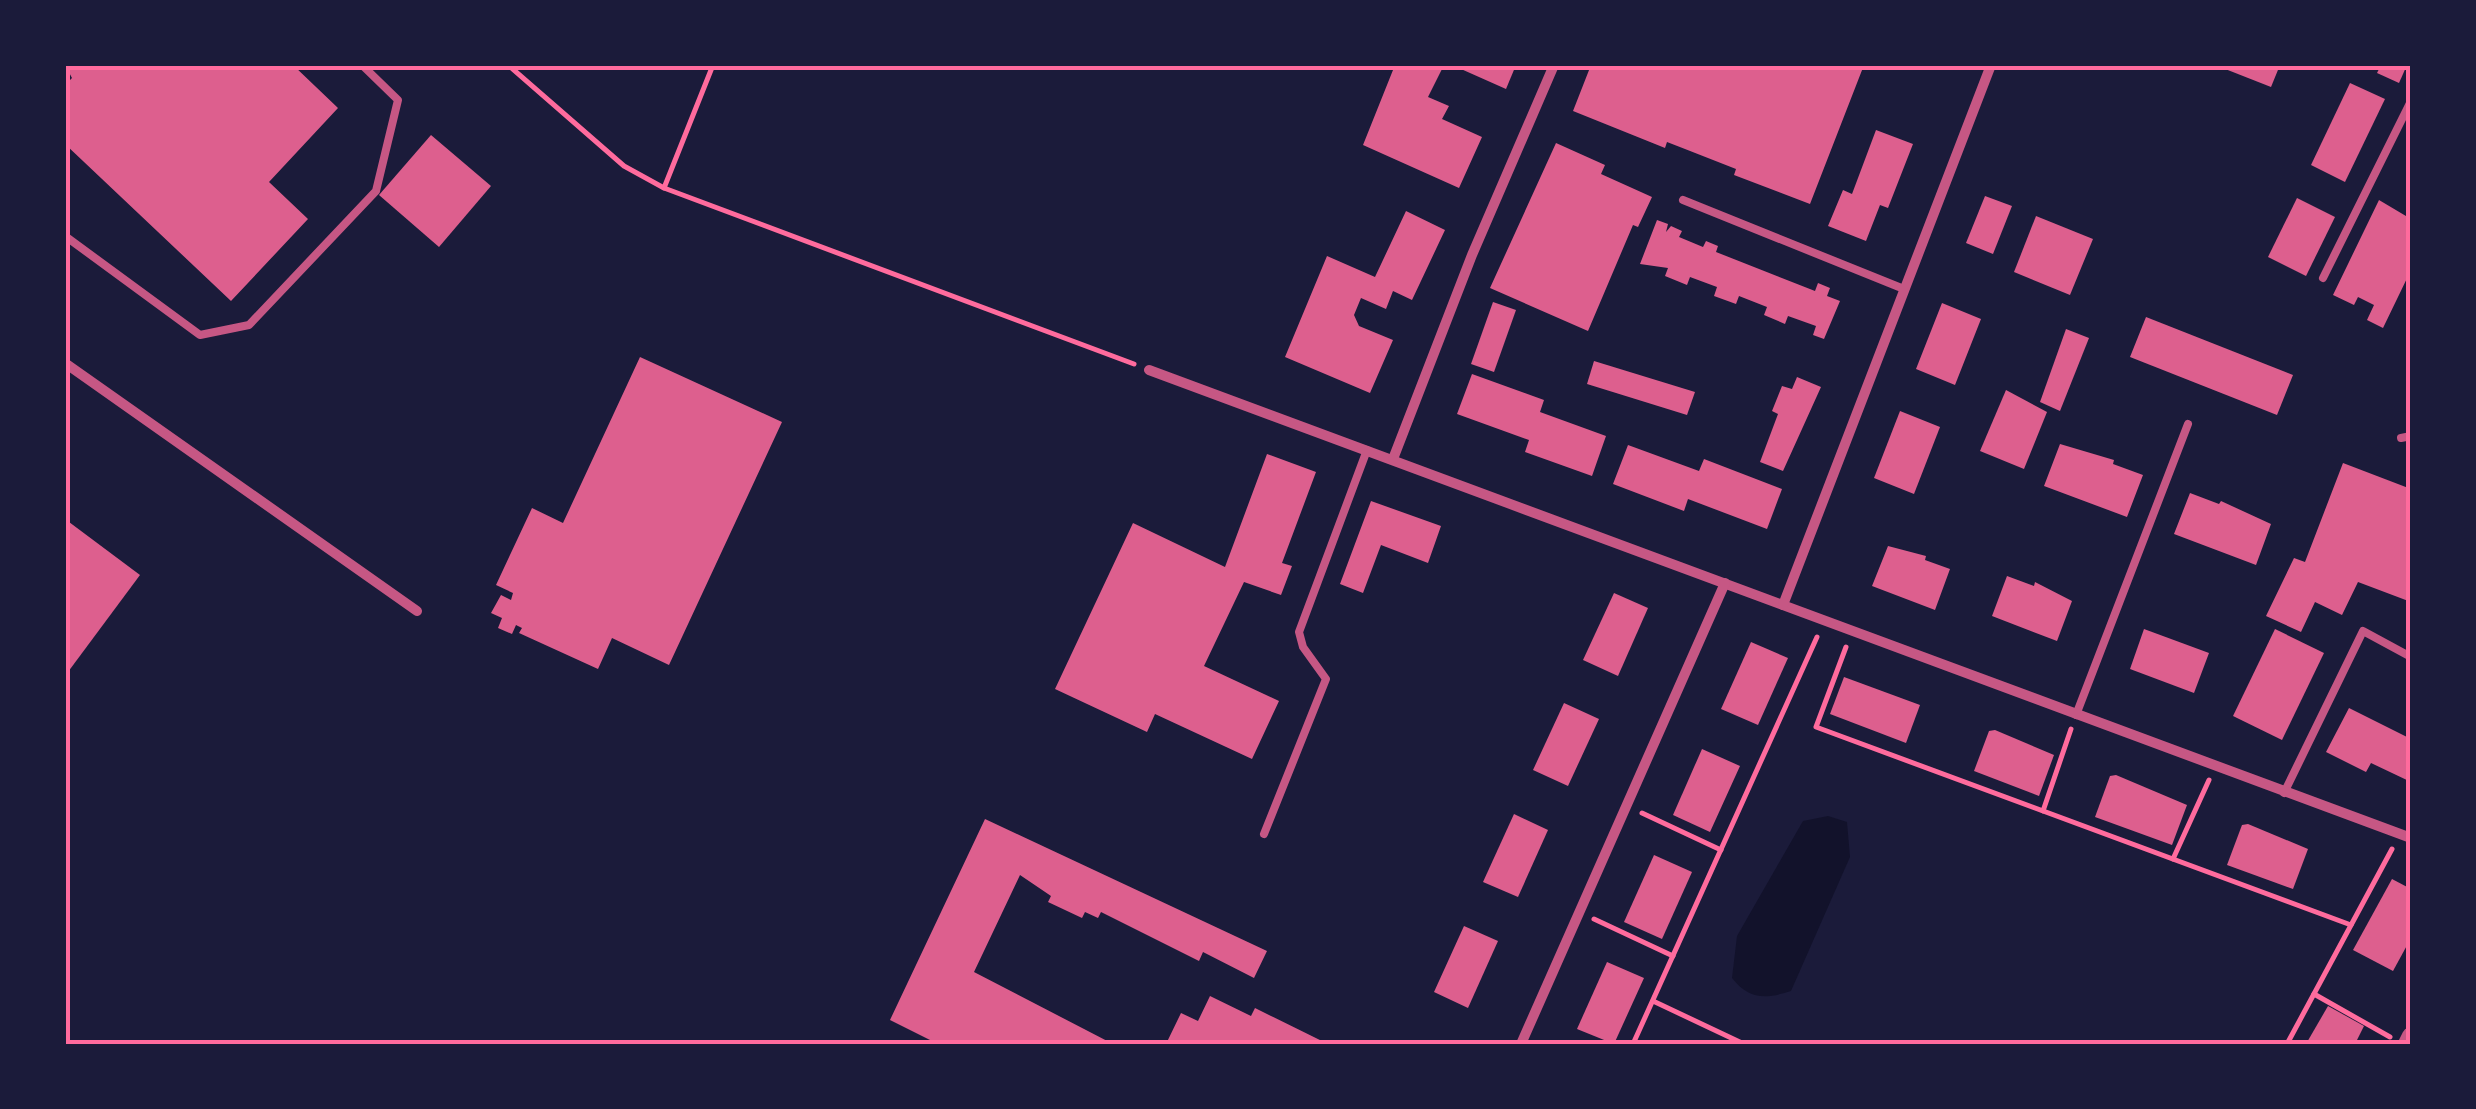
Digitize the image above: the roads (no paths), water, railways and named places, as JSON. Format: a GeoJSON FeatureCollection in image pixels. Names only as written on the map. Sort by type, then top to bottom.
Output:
{"type":"FeatureCollection","features":[{"type":"Feature","properties":{"kind":"street"},"geometry":{"type":"LineString","coordinates":[[1393,459],[1465,272],[1554,65]]}},
{"type":"Feature","properties":{"kind":"street"},"geometry":{"type":"LineString","coordinates":[[1783,605],[1991,65]]}},
{"type":"Feature","properties":{"kind":"street"},"geometry":{"type":"LineString","coordinates":[[65,364],[417,611]]}},
{"type":"Feature","properties":{"kind":"street"},"geometry":{"type":"LineString","coordinates":[[1148,370],[2406,836]]}},
{"type":"Feature","properties":{"kind":"street"},"geometry":{"type":"LineString","coordinates":[[1521,1044],[1725,583]]}},
{"type":"Feature","properties":{"kind":"street"},"geometry":{"type":"LineString","coordinates":[[2404,1044],[2411,1036]]}},
{"type":"Feature","properties":{"kind":"lane"},"geometry":{"type":"LineString","coordinates":[[65,236],[200,335],[248,325],[376,191],[398,100],[362,65]]}},
{"type":"Feature","properties":{"kind":"lane"},"geometry":{"type":"LineString","coordinates":[[2324,278],[2411,101]]}},
{"type":"Feature","properties":{"kind":"lane"},"geometry":{"type":"LineString","coordinates":[[1683,200],[1904,289]]}},
{"type":"Feature","properties":{"kind":"lane"},"geometry":{"type":"LineString","coordinates":[[2076,715],[2188,424]]}},
{"type":"Feature","properties":{"kind":"lane"},"geometry":{"type":"LineString","coordinates":[[2401,438],[2411,436]]}},
{"type":"Feature","properties":{"kind":"lane"},"geometry":{"type":"LineString","coordinates":[[1264,834],[1326,679],[1302,647],[1300,632],[1367,450]]}},
{"type":"Feature","properties":{"kind":"lane"},"geometry":{"type":"LineString","coordinates":[[2284,793],[2364,632],[2411,656]]}}]}
